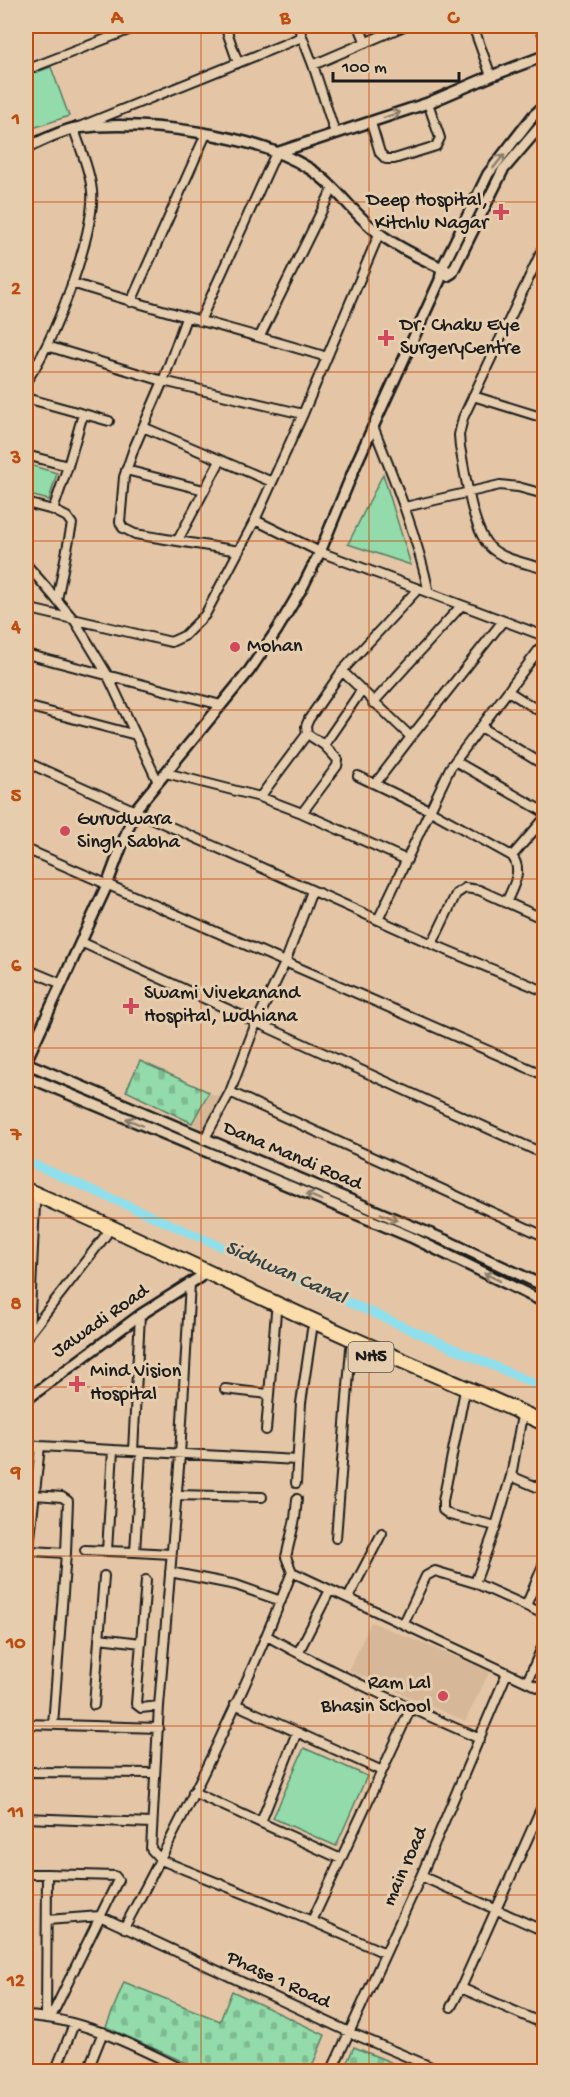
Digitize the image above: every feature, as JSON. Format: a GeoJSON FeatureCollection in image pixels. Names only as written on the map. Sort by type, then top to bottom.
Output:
{"type":"FeatureCollection","features":[{"type":"Feature","properties":{"kind":"highway","name":"NH5"},"geometry":{"type":"LineString","coordinates":[[26,1190],[354,1340],[544,1422]]}},
{"type":"Feature","properties":{"kind":"highway","name":"NH5"},"geometry":{"type":"LineString","coordinates":[[30,1202],[106,1235],[195,1280],[276,1312],[351,1348],[464,1395],[544,1432]]}},
{"type":"Feature","properties":{"kind":"street"},"geometry":{"type":"LineString","coordinates":[[26,70],[140,26]]}},
{"type":"Feature","properties":{"kind":"street"},"geometry":{"type":"LineString","coordinates":[[225,26],[238,63]]}},
{"type":"Feature","properties":{"kind":"street"},"geometry":{"type":"LineString","coordinates":[[298,26],[313,64],[334,133]]}},
{"type":"Feature","properties":{"kind":"street"},"geometry":{"type":"LineString","coordinates":[[359,26],[365,41]]}},
{"type":"Feature","properties":{"kind":"street"},"geometry":{"type":"LineString","coordinates":[[313,64],[404,26]]}},
{"type":"Feature","properties":{"kind":"street"},"geometry":{"type":"LineString","coordinates":[[473,26],[491,76]]}},
{"type":"Feature","properties":{"kind":"street"},"geometry":{"type":"LineString","coordinates":[[540,26],[544,37]]}},
{"type":"Feature","properties":{"kind":"street"},"geometry":{"type":"LineString","coordinates":[[26,148],[302,37]]}},
{"type":"Feature","properties":{"kind":"street"},"geometry":{"type":"LineString","coordinates":[[200,321],[276,153],[428,103],[544,56]]}},
{"type":"Feature","properties":{"kind":"street"},"geometry":{"type":"LineString","coordinates":[[371,123],[380,153],[386,159],[394,159],[436,146],[440,138],[428,103]]}},
{"type":"Feature","properties":{"kind":"street"},"geometry":{"type":"LineString","coordinates":[[26,1062],[107,885],[135,810],[249,671],[303,586],[321,552],[374,426],[440,280],[442,268],[488,174],[533,116],[544,106]]}},
{"type":"Feature","properties":{"kind":"street"},"geometry":{"type":"LineString","coordinates":[[440,280],[452,273],[503,170],[544,122]]}},
{"type":"Feature","properties":{"kind":"street"},"geometry":{"type":"LineString","coordinates":[[74,129],[130,126],[206,134],[276,153],[312,170],[379,234],[452,273]]}},
{"type":"Feature","properties":{"kind":"street"},"geometry":{"type":"LineString","coordinates":[[26,381],[46,346],[72,283],[85,247],[93,208],[92,189],[74,129]]}},
{"type":"Feature","properties":{"kind":"street"},"geometry":{"type":"LineString","coordinates":[[131,302],[206,134]]}},
{"type":"Feature","properties":{"kind":"street"},"geometry":{"type":"LineString","coordinates":[[260,336],[333,188]]}},
{"type":"Feature","properties":{"kind":"street"},"geometry":{"type":"LineString","coordinates":[[26,608],[161,641],[177,641],[205,615],[255,520],[303,414],[379,234]]}},
{"type":"Feature","properties":{"kind":"street"},"geometry":{"type":"LineString","coordinates":[[544,246],[463,418],[459,435],[469,492],[477,522],[488,545],[503,555],[544,569]]}},
{"type":"Feature","properties":{"kind":"street"},"geometry":{"type":"LineString","coordinates":[[72,283],[186,318],[260,336],[327,357]]}},
{"type":"Feature","properties":{"kind":"street"},"geometry":{"type":"LineString","coordinates":[[186,318],[164,381],[126,470],[119,518],[123,528],[135,534],[239,551]]}},
{"type":"Feature","properties":{"kind":"street"},"geometry":{"type":"LineString","coordinates":[[46,346],[164,381],[303,414]]}},
{"type":"Feature","properties":{"kind":"street"},"geometry":{"type":"LineString","coordinates":[[474,396],[544,416]]}},
{"type":"Feature","properties":{"kind":"street"},"geometry":{"type":"LineString","coordinates":[[26,398],[109,421]]}},
{"type":"Feature","properties":{"kind":"street"},"geometry":{"type":"LineString","coordinates":[[53,510],[83,414]]}},
{"type":"Feature","properties":{"kind":"street"},"geometry":{"type":"LineString","coordinates":[[374,426],[405,507],[429,593]]}},
{"type":"Feature","properties":{"kind":"street"},"geometry":{"type":"LineString","coordinates":[[143,428],[272,482]]}},
{"type":"Feature","properties":{"kind":"street"},"geometry":{"type":"LineString","coordinates":[[26,455],[68,466]]}},
{"type":"Feature","properties":{"kind":"street"},"geometry":{"type":"LineString","coordinates":[[178,540],[220,461]]}},
{"type":"Feature","properties":{"kind":"street"},"geometry":{"type":"LineString","coordinates":[[126,470],[204,490]]}},
{"type":"Feature","properties":{"kind":"street"},"geometry":{"type":"LineString","coordinates":[[405,507],[508,485],[544,494]]}},
{"type":"Feature","properties":{"kind":"street"},"geometry":{"type":"LineString","coordinates":[[26,503],[53,510],[67,517],[72,524],[57,600]]}},
{"type":"Feature","properties":{"kind":"street"},"geometry":{"type":"LineString","coordinates":[[255,520],[321,552],[544,636]]}},
{"type":"Feature","properties":{"kind":"street"},"geometry":{"type":"LineString","coordinates":[[26,564],[75,621],[107,674],[158,782]]}},
{"type":"Feature","properties":{"kind":"street"},"geometry":{"type":"LineString","coordinates":[[261,797],[307,734],[306,726],[309,719],[342,671],[418,589]]}},
{"type":"Feature","properties":{"kind":"street"},"geometry":{"type":"LineString","coordinates":[[373,703],[461,606]]}},
{"type":"Feature","properties":{"kind":"street"},"geometry":{"type":"LineString","coordinates":[[375,784],[503,621]]}},
{"type":"Feature","properties":{"kind":"street"},"geometry":{"type":"LineString","coordinates":[[378,920],[429,810],[455,761],[544,643]]}},
{"type":"Feature","properties":{"kind":"street"},"geometry":{"type":"LineString","coordinates":[[26,654],[221,705]]}},
{"type":"Feature","properties":{"kind":"street"},"geometry":{"type":"LineString","coordinates":[[342,671],[411,737]]}},
{"type":"Feature","properties":{"kind":"street"},"geometry":{"type":"LineString","coordinates":[[324,745],[361,691]]}},
{"type":"Feature","properties":{"kind":"street"},"geometry":{"type":"LineString","coordinates":[[508,691],[544,714]]}},
{"type":"Feature","properties":{"kind":"street"},"geometry":{"type":"LineString","coordinates":[[26,706],[136,735]]}},
{"type":"Feature","properties":{"kind":"street"},"geometry":{"type":"LineString","coordinates":[[481,727],[544,765]]}},
{"type":"Feature","properties":{"kind":"street"},"geometry":{"type":"LineString","coordinates":[[302,813],[337,766],[337,758],[324,745],[307,734]]}},
{"type":"Feature","properties":{"kind":"street"},"geometry":{"type":"LineString","coordinates":[[455,761],[544,812]]}},
{"type":"Feature","properties":{"kind":"street"},"geometry":{"type":"LineString","coordinates":[[26,762],[312,891],[544,991]]}},
{"type":"Feature","properties":{"kind":"street"},"geometry":{"type":"LineString","coordinates":[[166,773],[261,797],[407,860]]}},
{"type":"Feature","properties":{"kind":"street"},"geometry":{"type":"LineString","coordinates":[[358,776],[429,810],[512,856],[518,871],[517,879],[506,903]]}},
{"type":"Feature","properties":{"kind":"street"},"geometry":{"type":"LineString","coordinates":[[512,856],[544,819]]}},
{"type":"Feature","properties":{"kind":"street"},"geometry":{"type":"LineString","coordinates":[[26,849],[544,1075]]}},
{"type":"Feature","properties":{"kind":"street"},"geometry":{"type":"LineString","coordinates":[[432,944],[460,890],[470,888],[479,891],[544,919]]}},
{"type":"Feature","properties":{"kind":"street"},"geometry":{"type":"LineString","coordinates":[[204,1140],[230,1092],[256,1023],[285,963],[312,891]]}},
{"type":"Feature","properties":{"kind":"street"},"geometry":{"type":"LineString","coordinates":[[79,946],[256,1023],[544,1154]]}},
{"type":"Feature","properties":{"kind":"street"},"geometry":{"type":"LineString","coordinates":[[26,969],[62,984]]}},
{"type":"Feature","properties":{"kind":"street","name":"Dana Mandi Road"},"geometry":{"type":"LineString","coordinates":[[26,1062],[204,1140],[432,1235],[544,1286]]}},
{"type":"Feature","properties":{"kind":"street"},"geometry":{"type":"LineString","coordinates":[[26,1076],[411,1237],[544,1302]]}},
{"type":"Feature","properties":{"kind":"street"},"geometry":{"type":"LineString","coordinates":[[230,1092],[544,1236]]}},
{"type":"Feature","properties":{"kind":"street"},"geometry":{"type":"LineString","coordinates":[[27,1336],[30,1202]]}},
{"type":"Feature","properties":{"kind":"street"},"geometry":{"type":"LineString","coordinates":[[27,1336],[106,1235]]}},
{"type":"Feature","properties":{"kind":"street"},"geometry":{"type":"LineString","coordinates":[[195,1280],[159,1706],[151,1849],[161,1860],[386,1953]]}},
{"type":"Feature","properties":{"kind":"street","name":"Jawadi Road"},"geometry":{"type":"LineString","coordinates":[[26,1400],[140,1315],[195,1280]]}},
{"type":"Feature","properties":{"kind":"street"},"geometry":{"type":"LineString","coordinates":[[266,1430],[267,1394],[276,1312]]}},
{"type":"Feature","properties":{"kind":"street"},"geometry":{"type":"LineString","coordinates":[[135,1552],[140,1315]]}},
{"type":"Feature","properties":{"kind":"street"},"geometry":{"type":"LineString","coordinates":[[296,1483],[301,1403],[312,1330]]}},
{"type":"Feature","properties":{"kind":"street"},"geometry":{"type":"LineString","coordinates":[[336,1538],[351,1348]]}},
{"type":"Feature","properties":{"kind":"street"},"geometry":{"type":"LineString","coordinates":[[225,1389],[267,1394]]}},
{"type":"Feature","properties":{"kind":"street"},"geometry":{"type":"LineString","coordinates":[[464,1395],[443,1502],[444,1510],[450,1515],[496,1526]]}},
{"type":"Feature","properties":{"kind":"street"},"geometry":{"type":"LineString","coordinates":[[475,1583],[511,1476],[520,1421]]}},
{"type":"Feature","properties":{"kind":"street"},"geometry":{"type":"LineString","coordinates":[[26,1445],[297,1460]]}},
{"type":"Feature","properties":{"kind":"street"},"geometry":{"type":"LineString","coordinates":[[40,1446],[29,1547],[32,1551],[66,1553]]}},
{"type":"Feature","properties":{"kind":"street"},"geometry":{"type":"LineString","coordinates":[[106,1551],[112,1450]]}},
{"type":"Feature","properties":{"kind":"street"},"geometry":{"type":"LineString","coordinates":[[511,1476],[544,1490]]}},
{"type":"Feature","properties":{"kind":"street"},"geometry":{"type":"LineString","coordinates":[[176,1495],[262,1497]]}},
{"type":"Feature","properties":{"kind":"street"},"geometry":{"type":"LineString","coordinates":[[34,1496],[62,1497],[68,1501],[53,1725]]}},
{"type":"Feature","properties":{"kind":"street"},"geometry":{"type":"LineString","coordinates":[[297,1499],[286,1557],[292,1572],[544,1690]]}},
{"type":"Feature","properties":{"kind":"street"},"geometry":{"type":"LineString","coordinates":[[348,1598],[382,1533]]}},
{"type":"Feature","properties":{"kind":"street"},"geometry":{"type":"LineString","coordinates":[[85,1550],[171,1554]]}},
{"type":"Feature","properties":{"kind":"street"},"geometry":{"type":"LineString","coordinates":[[526,1606],[544,1563]]}},
{"type":"Feature","properties":{"kind":"street"},"geometry":{"type":"LineString","coordinates":[[404,1623],[429,1573],[438,1571],[475,1583],[544,1614]]}},
{"type":"Feature","properties":{"kind":"street"},"geometry":{"type":"LineString","coordinates":[[170,1572],[236,1585],[281,1601]]}},
{"type":"Feature","properties":{"kind":"street"},"geometry":{"type":"LineString","coordinates":[[124,1928],[161,1860],[235,1704],[267,1636],[292,1572]]}},
{"type":"Feature","properties":{"kind":"street"},"geometry":{"type":"LineString","coordinates":[[94,1705],[104,1576]]}},
{"type":"Feature","properties":{"kind":"street"},"geometry":{"type":"LineString","coordinates":[[146,1580],[136,1704],[141,1708],[159,1706]]}},
{"type":"Feature","properties":{"kind":"street"},"geometry":{"type":"LineString","coordinates":[[298,1653],[330,1590]]}},
{"type":"Feature","properties":{"kind":"street"},"geometry":{"type":"LineString","coordinates":[[267,1636],[411,1708],[480,1739]]}},
{"type":"Feature","properties":{"kind":"street"},"geometry":{"type":"LineString","coordinates":[[99,1638],[141,1642]]}},
{"type":"Feature","properties":{"kind":"street"},"geometry":{"type":"LineString","coordinates":[[527,1682],[544,1643]]}},
{"type":"Feature","properties":{"kind":"street","name":"main road"},"geometry":{"type":"LineString","coordinates":[[331,2072],[420,1876],[507,1673]]}},
{"type":"Feature","properties":{"kind":"street"},"geometry":{"type":"LineString","coordinates":[[235,1704],[382,1771]]}},
{"type":"Feature","properties":{"kind":"street"},"geometry":{"type":"LineString","coordinates":[[312,1921],[411,1708]]}},
{"type":"Feature","properties":{"kind":"street"},"geometry":{"type":"LineString","coordinates":[[26,1724],[159,1728]]}},
{"type":"Feature","properties":{"kind":"street"},"geometry":{"type":"LineString","coordinates":[[261,1822],[297,1732]]}},
{"type":"Feature","properties":{"kind":"street"},"geometry":{"type":"LineString","coordinates":[[26,1772],[155,1773]]}},
{"type":"Feature","properties":{"kind":"street"},"geometry":{"type":"LineString","coordinates":[[193,1792],[341,1859]]}},
{"type":"Feature","properties":{"kind":"street"},"geometry":{"type":"LineString","coordinates":[[452,2007],[544,1802]]}},
{"type":"Feature","properties":{"kind":"street"},"geometry":{"type":"LineString","coordinates":[[26,1818],[151,1823]]}},
{"type":"Feature","properties":{"kind":"street"},"geometry":{"type":"LineString","coordinates":[[26,1874],[117,1877],[116,1886],[48,2017]]}},
{"type":"Feature","properties":{"kind":"street"},"geometry":{"type":"LineString","coordinates":[[47,1874],[48,2017]]}},
{"type":"Feature","properties":{"kind":"street"},"geometry":{"type":"LineString","coordinates":[[420,1876],[544,1931]]}},
{"type":"Feature","properties":{"kind":"street"},"geometry":{"type":"LineString","coordinates":[[47,1920],[100,1916]]}},
{"type":"Feature","properties":{"kind":"street","name":"Phase 1 Road"},"geometry":{"type":"LineString","coordinates":[[100,1916],[349,2032],[443,2072]]}},
{"type":"Feature","properties":{"kind":"street"},"geometry":{"type":"LineString","coordinates":[[461,1988],[544,2024]]}},
{"type":"Feature","properties":{"kind":"street"},"geometry":{"type":"LineString","coordinates":[[26,2016],[48,2017],[103,2032],[188,2072]]}},
{"type":"Feature","properties":{"kind":"street"},"geometry":{"type":"LineString","coordinates":[[54,2071],[74,2024]]}},
{"type":"Feature","properties":{"kind":"street"},"geometry":{"type":"LineString","coordinates":[[87,2072],[103,2032]]}},
{"type":"Feature","properties":{"kind":"shaded area"},"geometry":{"type":"Polygon","coordinates":[[[210,1093],[224,1099],[206,1132],[193,1124],[210,1093]]]}},
{"type":"Feature","properties":{"kind":"shaded area","name":"Ram Lal Bhasin School"},"geometry":{"type":"Polygon","coordinates":[[[371,1622],[490,1671],[465,1721],[349,1670],[371,1622]]]}},
{"type":"Feature","properties":{"kind":"green space"},"geometry":{"type":"Polygon","coordinates":[[[51,67],[69,116],[27,130],[26,76],[51,67]]]}},
{"type":"Feature","properties":{"kind":"green space"},"geometry":{"type":"Polygon","coordinates":[[[26,464],[57,473],[49,500],[26,494],[26,464]]]}},
{"type":"Feature","properties":{"kind":"green space"},"geometry":{"type":"Polygon","coordinates":[[[383,474],[411,565],[348,544],[383,474]]]}},
{"type":"Feature","properties":{"kind":"green space"},"geometry":{"type":"Polygon","coordinates":[[[140,1061],[209,1092],[192,1123],[126,1091],[140,1061]]]}},
{"type":"Feature","properties":{"kind":"green space"},"geometry":{"type":"Polygon","coordinates":[[[304,1748],[367,1776],[336,1846],[273,1818],[304,1748]]]}},
{"type":"Feature","properties":{"kind":"green space"},"geometry":{"type":"Polygon","coordinates":[[[124,1982],[220,2021],[232,1991],[325,2035],[310,2071],[204,2071],[106,2027],[124,1982]]]}},
{"type":"Feature","properties":{"kind":"green space"},"geometry":{"type":"Polygon","coordinates":[[[354,2047],[412,2071],[343,2071],[354,2047]]]}},
{"type":"Feature","properties":{"kind":"waterway","name":"Sidhwan Canal"},"geometry":{"type":"LineString","coordinates":[[26,1161],[544,1388]]}},
{"type":"Feature","properties":{"kind":"place","name":"Deep Hospital, Kitchlu Nagar"},"geometry":{"type":"Point","coordinates":[501,212]}},
{"type":"Feature","properties":{"kind":"place","name":"Dr. Chaku Eye SurgeryCentre"},"geometry":{"type":"Point","coordinates":[386,338]}},
{"type":"Feature","properties":{"kind":"place","name":"Mohan"},"geometry":{"type":"Point","coordinates":[235,647]}},
{"type":"Feature","properties":{"kind":"place","name":"Gurudwara Singh Sabha"},"geometry":{"type":"Point","coordinates":[65,831]}},
{"type":"Feature","properties":{"kind":"place","name":"Swami Vivekanand Hospital, Ludhiana"},"geometry":{"type":"Point","coordinates":[131,1006]}},
{"type":"Feature","properties":{"kind":"place","name":"Mind Vision Hospital"},"geometry":{"type":"Point","coordinates":[77,1384]}},
{"type":"Feature","properties":{"kind":"place","name":"Ram Lal Bhasin School"},"geometry":{"type":"Point","coordinates":[443,1696]}}]}
